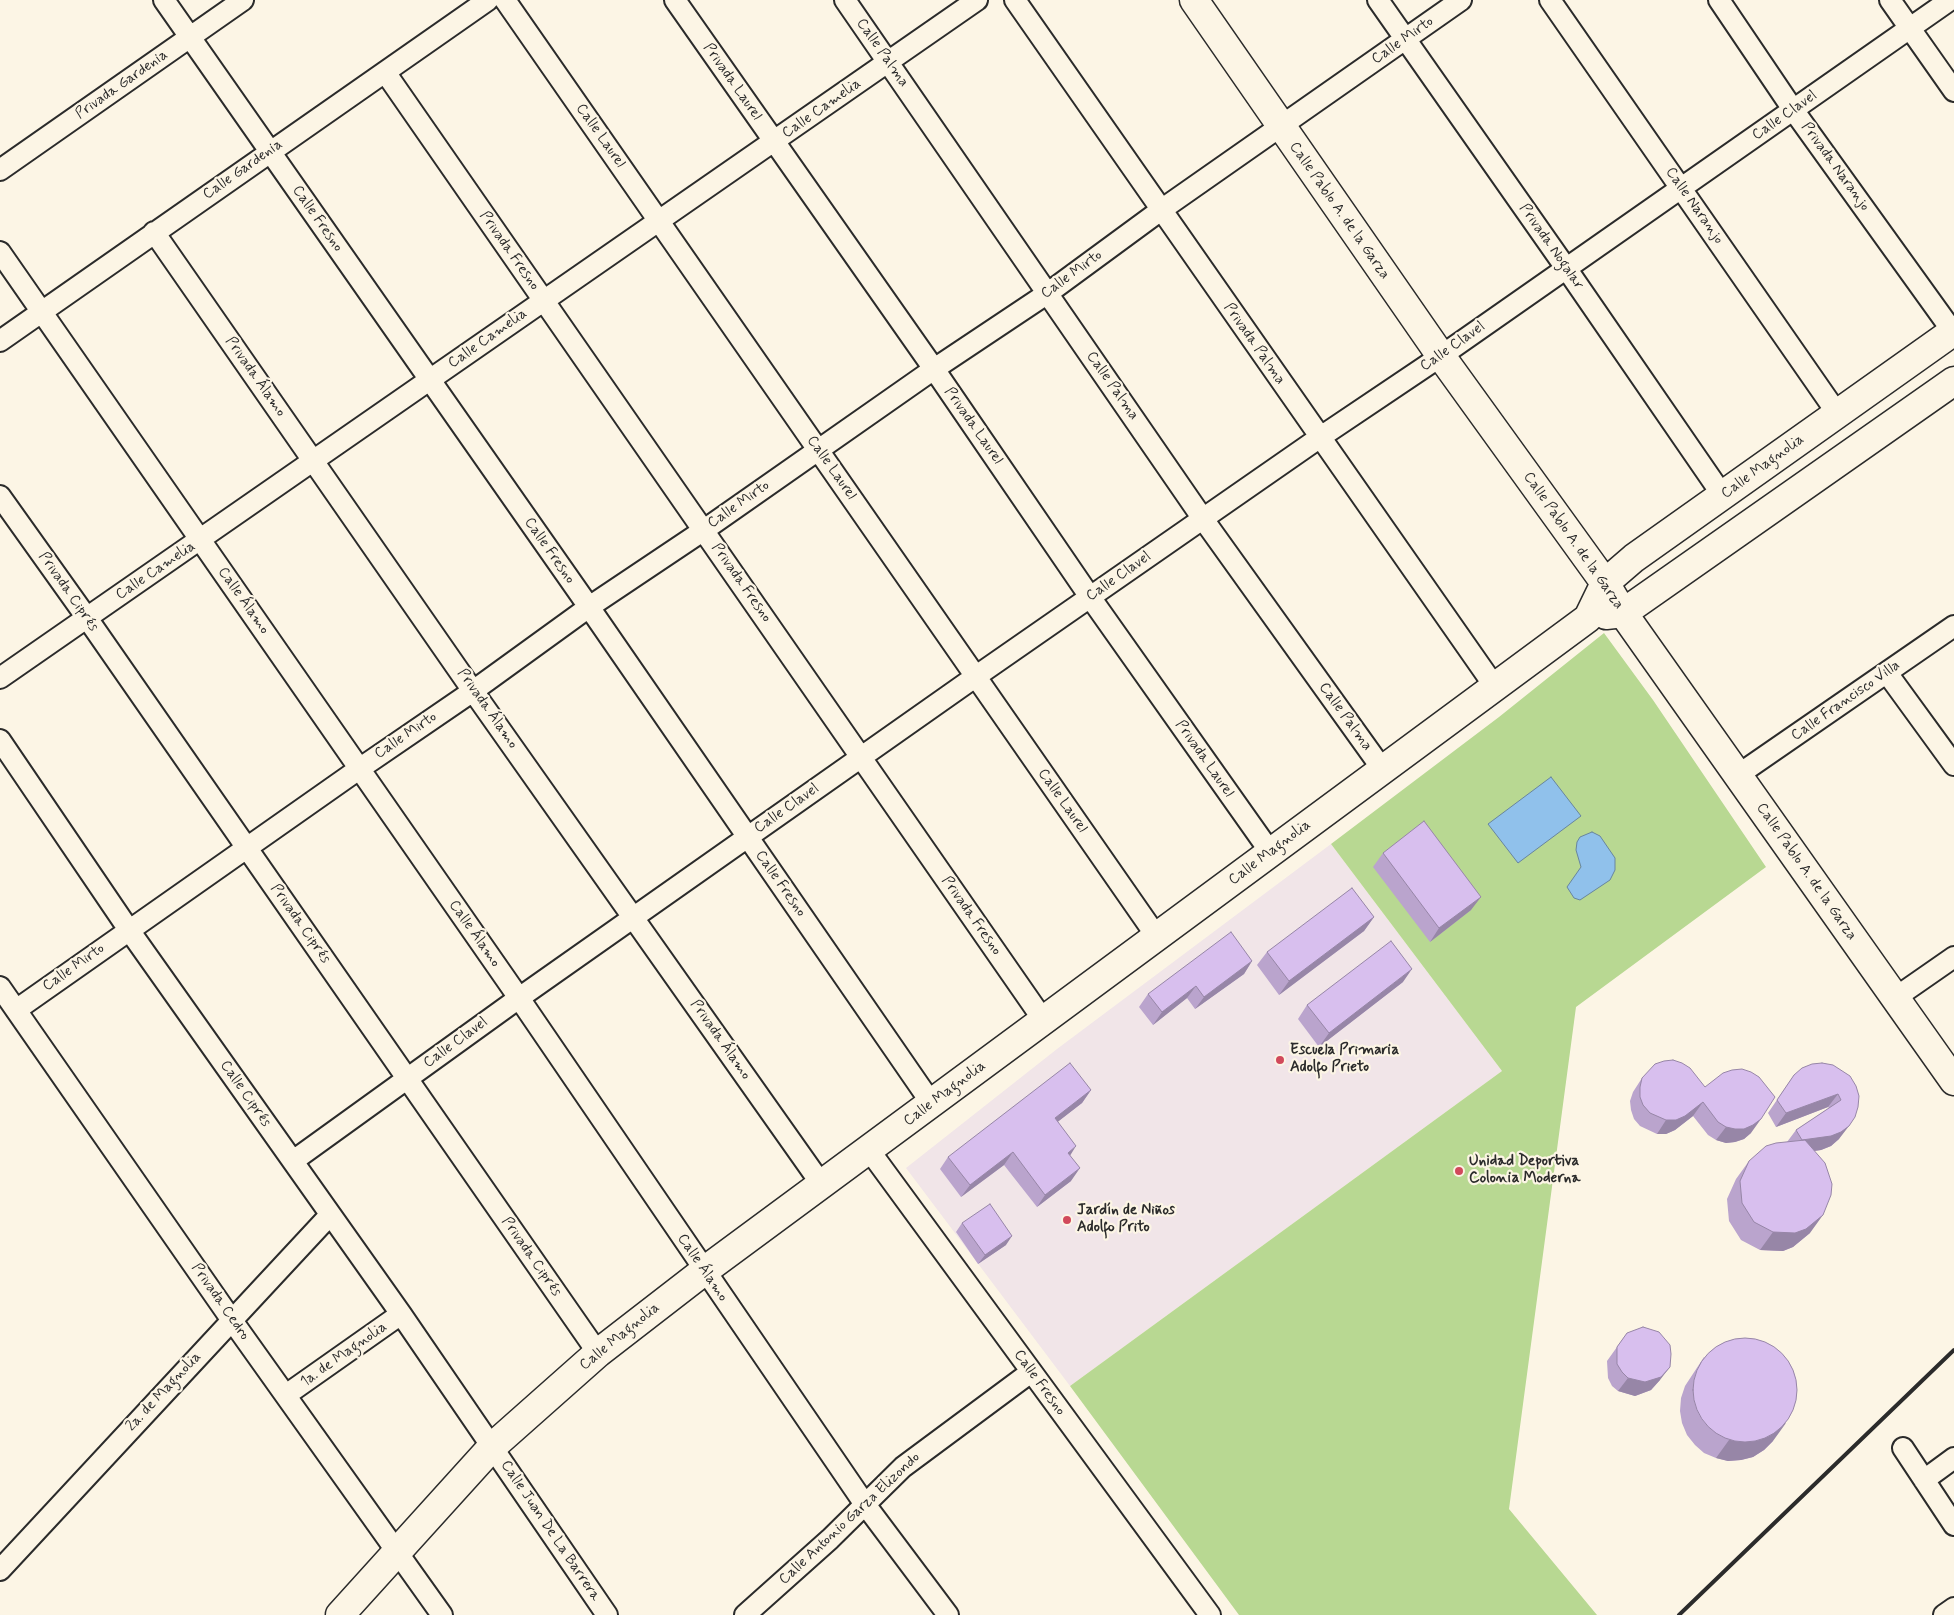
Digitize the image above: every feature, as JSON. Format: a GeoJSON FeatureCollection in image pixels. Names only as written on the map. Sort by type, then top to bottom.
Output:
{"type":"FeatureCollection","features":[{"type":"Feature","properties":{"kind":"street","name":"Calle Fresno"},"geometry":{"type":"LineString","coordinates":[[164,0],[589,607],[932,1104]]}},
{"type":"Feature","properties":{"kind":"street","name":"Privada Gardenia"},"geometry":{"type":"LineString","coordinates":[[0,170],[243,0]]}},
{"type":"Feature","properties":{"kind":"street","name":"Calle Gardenia"},"geometry":{"type":"LineString","coordinates":[[0,341],[488,0]]}},
{"type":"Feature","properties":{"kind":"street","name":"Calle Laurel"},"geometry":{"type":"LineString","coordinates":[[505,0],[1157,937]]}},
{"type":"Feature","properties":{"kind":"street","name":"Privada Laurel"},"geometry":{"type":"LineString","coordinates":[[675,0],[934,369],[1090,597],[1271,853]]}},
{"type":"Feature","properties":{"kind":"street","name":"Calle Palma"},"geometry":{"type":"LineString","coordinates":[[845,0],[1204,519],[1383,770]]}},
{"type":"Feature","properties":{"kind":"street","name":"Calle Camelia"},"geometry":{"type":"LineString","coordinates":[[0,678],[314,462],[429,380],[977,0]]}},
{"type":"Feature","properties":{"kind":"street","name":"Privada Palma"},"geometry":{"type":"LineString","coordinates":[[1015,0],[1494,687]]}},
{"type":"Feature","properties":{"kind":"street","name":"Calle Pablo A. de la Garza"},"geometry":{"type":"LineString","coordinates":[[1194,0],[1441,356],[1604,583],[1623,613],[1954,1081]]}},
{"type":"Feature","properties":{"kind":"street","name":"Privada Nogalar"},"geometry":{"type":"LineString","coordinates":[[1378,0],[1723,496]]}},
{"type":"Feature","properties":{"kind":"street","name":"Calle Mirto"},"geometry":{"type":"LineString","coordinates":[[16,1010],[359,768],[473,691],[589,607],[704,530],[934,369],[1048,293],[1161,210],[1461,0]]}},
{"type":"Feature","properties":{"kind":"street","name":"Calle Naranjo"},"geometry":{"type":"LineString","coordinates":[[1550,0],[1837,413]]}},
{"type":"Feature","properties":{"kind":"street","name":"Privada Naranjo"},"geometry":{"type":"LineString","coordinates":[[1719,0],[1794,111],[1953,332]]}},
{"type":"Feature","properties":{"kind":"street"},"geometry":{"type":"LineString","coordinates":[[1890,0],[1954,91]]}},
{"type":"Feature","properties":{"kind":"street","name":"Calle Clavel"},"geometry":{"type":"LineString","coordinates":[[293,1161],[519,998],[975,677],[1319,438],[1441,356],[1681,187],[1794,111],[1950,0]]}},
{"type":"Feature","properties":{"kind":"street","name":"Privada Fresno"},"geometry":{"type":"LineString","coordinates":[[385,72],[1044,1021]]}},
{"type":"Feature","properties":{"kind":"street","name":"Privada Álamo"},"geometry":{"type":"LineString","coordinates":[[154,232],[473,691],[822,1185]]}},
{"type":"Feature","properties":{"kind":"street","name":"Calle Álamo"},"geometry":{"type":"LineString","coordinates":[[0,252],[519,998],[864,1503],[948,1615]]}},
{"type":"Feature","properties":{"kind":"street","name":"Calle Magnolia"},"geometry":{"type":"LineString","coordinates":[[1588,618],[1604,583],[1634,558],[1953,332]]}},
{"type":"Feature","properties":{"kind":"street","name":"Calle Magnolia"},"geometry":{"type":"LineString","coordinates":[[340,1615],[492,1447],[598,1353],[704,1271],[1588,618],[1623,613],[1954,382]]}},
{"type":"Feature","properties":{"kind":"street","name":"Privada Ciprés"},"geometry":{"type":"LineString","coordinates":[[0,496],[87,618],[598,1353]]}},
{"type":"Feature","properties":{"kind":"street","name":"Calle Francisco Villa"},"geometry":{"type":"LineString","coordinates":[[1738,776],[1954,626]]}},
{"type":"Feature","properties":{"kind":"street"},"geometry":{"type":"LineString","coordinates":[[1887,673],[1954,766]]}},
{"type":"Feature","properties":{"kind":"street","name":"Calle Ciprés"},"geometry":{"type":"LineString","coordinates":[[0,740],[129,930],[401,1314],[492,1447]]}},
{"type":"Feature","properties":{"kind":"street"},"geometry":{"type":"LineString","coordinates":[[1895,998],[1954,957]]}},
{"type":"Feature","properties":{"kind":"street","name":"Privada Cedro"},"geometry":{"type":"LineString","coordinates":[[0,987],[231,1319],[442,1615]]}},
{"type":"Feature","properties":{"kind":"street","name":"Calle Fresno"},"geometry":{"type":"LineString","coordinates":[[869,1150],[1207,1614]]}},
{"type":"Feature","properties":{"kind":"street","name":"2a. de Magnolia"},"geometry":{"type":"LineString","coordinates":[[0,1570],[231,1319],[330,1215]]}},
{"type":"Feature","properties":{"kind":"street","name":"1a. de Magnolia"},"geometry":{"type":"LineString","coordinates":[[286,1395],[401,1314]]}},
{"type":"Feature","properties":{"kind":"street","name":"Calle Antonio Garza Elizondo"},"geometry":{"type":"LineString","coordinates":[[745,1615],[830,1539],[864,1503],[903,1467],[1031,1372]]}},
{"type":"Feature","properties":{"kind":"street","name":"Calle Juan De La Barrera"},"geometry":{"type":"LineString","coordinates":[[492,1447],[607,1615]]}},
{"type":"Feature","properties":{"kind":"street"},"geometry":{"type":"LineString","coordinates":[[1903,1448],[1954,1525]]}},
{"type":"Feature","properties":{"kind":"street"},"geometry":{"type":"LineString","coordinates":[[1924,1480],[1954,1458]]}},
{"type":"Feature","properties":{"kind":"street"},"geometry":{"type":"LineString","coordinates":[[1944,1615],[1954,1608]]}},
{"type":"Feature","properties":{"kind":"shaded area","name":"Escuela Primaria Adolfo Prieto"},"geometry":{"type":"Polygon","coordinates":[[[1331,844],[1502,1071],[1070,1386],[906,1168],[1057,1049],[1331,844]]]}},
{"type":"Feature","properties":{"kind":"green space","name":"Unidad Deportiva Colonia Moderna"},"geometry":{"type":"Polygon","coordinates":[[[1604,633],[1653,700],[1766,867],[1576,1007],[1509,1509],[1597,1615],[1239,1615],[1070,1386],[1502,1071],[1331,844],[1499,717],[1604,633]]]}},
{"type":"Feature","properties":{"kind":"water"},"geometry":{"type":"Polygon","coordinates":[[[1551,777],[1581,816],[1518,863],[1488,824],[1551,777]]]}},
{"type":"Feature","properties":{"kind":"water"},"geometry":{"type":"Polygon","coordinates":[[[1592,832],[1600,836],[1615,858],[1615,870],[1610,880],[1580,900],[1574,898],[1567,887],[1581,867],[1576,850],[1577,842],[1580,837],[1592,832]]]}},
{"type":"Feature","properties":{"kind":"building"},"geometry":{"type":"Polygon","coordinates":[[[1424,821],[1481,897],[1439,928],[1383,853],[1424,821]]]}},
{"type":"Feature","properties":{"kind":"building"},"geometry":{"type":"Polygon","coordinates":[[[1352,888],[1374,917],[1289,981],[1267,952],[1352,888]]]}},
{"type":"Feature","properties":{"kind":"building"},"geometry":{"type":"Polygon","coordinates":[[[1231,932],[1252,961],[1204,997],[1196,986],[1162,1012],[1148,994],[1231,932]]]}},
{"type":"Feature","properties":{"kind":"building"},"geometry":{"type":"Polygon","coordinates":[[[1391,941],[1412,969],[1329,1033],[1307,1005],[1391,941]]]}},
{"type":"Feature","properties":{"kind":"building"},"geometry":{"type":"Polygon","coordinates":[[[1673,1060],[1690,1068],[1705,1087],[1723,1073],[1732,1070],[1742,1069],[1751,1072],[1759,1077],[1775,1097],[1761,1119],[1744,1129],[1726,1127],[1718,1122],[1703,1102],[1685,1116],[1676,1120],[1666,1120],[1650,1113],[1643,1105],[1640,1097],[1640,1087],[1642,1078],[1655,1064],[1673,1060]]]}},
{"type":"Feature","properties":{"kind":"building"},"geometry":{"type":"Polygon","coordinates":[[[1070,1063],[1091,1090],[1055,1118],[1076,1146],[1068,1153],[1080,1168],[1045,1195],[1013,1152],[970,1185],[948,1157],[1070,1063]]]}},
{"type":"Feature","properties":{"kind":"building"},"geometry":{"type":"Polygon","coordinates":[[[1822,1063],[1833,1065],[1850,1076],[1859,1096],[1858,1107],[1855,1117],[1849,1126],[1841,1132],[1831,1136],[1802,1140],[1796,1130],[1841,1100],[1838,1094],[1786,1113],[1777,1100],[1794,1075],[1802,1068],[1822,1063]]]}},
{"type":"Feature","properties":{"kind":"building"},"geometry":{"type":"Polygon","coordinates":[[[1805,1140],[1825,1163],[1832,1184],[1831,1195],[1823,1215],[1806,1229],[1795,1233],[1773,1232],[1754,1222],[1742,1203],[1740,1181],[1749,1161],[1766,1146],[1805,1140]]]}},
{"type":"Feature","properties":{"kind":"building"},"geometry":{"type":"Polygon","coordinates":[[[990,1204],[1012,1236],[985,1255],[962,1223],[990,1204]]]}},
{"type":"Feature","properties":{"kind":"building"},"geometry":{"type":"Polygon","coordinates":[[[1643,1327],[1659,1332],[1670,1345],[1671,1354],[1670,1367],[1661,1377],[1645,1382],[1628,1378],[1617,1364],[1617,1347],[1627,1333],[1643,1327]]]}},
{"type":"Feature","properties":{"kind":"building"},"geometry":{"type":"Polygon","coordinates":[[[1745,1338],[1765,1342],[1774,1346],[1782,1353],[1789,1361],[1793,1370],[1797,1390],[1793,1410],[1789,1419],[1782,1427],[1774,1434],[1765,1438],[1745,1442],[1725,1438],[1716,1434],[1708,1427],[1701,1419],[1697,1410],[1693,1390],[1697,1370],[1701,1361],[1708,1353],[1716,1346],[1725,1342],[1745,1338]]]}},
{"type":"Feature","properties":{"kind":"railway"},"geometry":{"type":"LineString","coordinates":[[1679,1615],[1954,1350]]}},
{"type":"Feature","properties":{"kind":"place","name":"Escuela Primaria Adolfo Prieto"},"geometry":{"type":"Point","coordinates":[1280,1060]}},
{"type":"Feature","properties":{"kind":"place","name":"Unidad Deportiva Colonia Moderna"},"geometry":{"type":"Point","coordinates":[1459,1171]}},
{"type":"Feature","properties":{"kind":"place","name":"Jardín de Niños Adolfo Prito"},"geometry":{"type":"Point","coordinates":[1067,1220]}}]}
